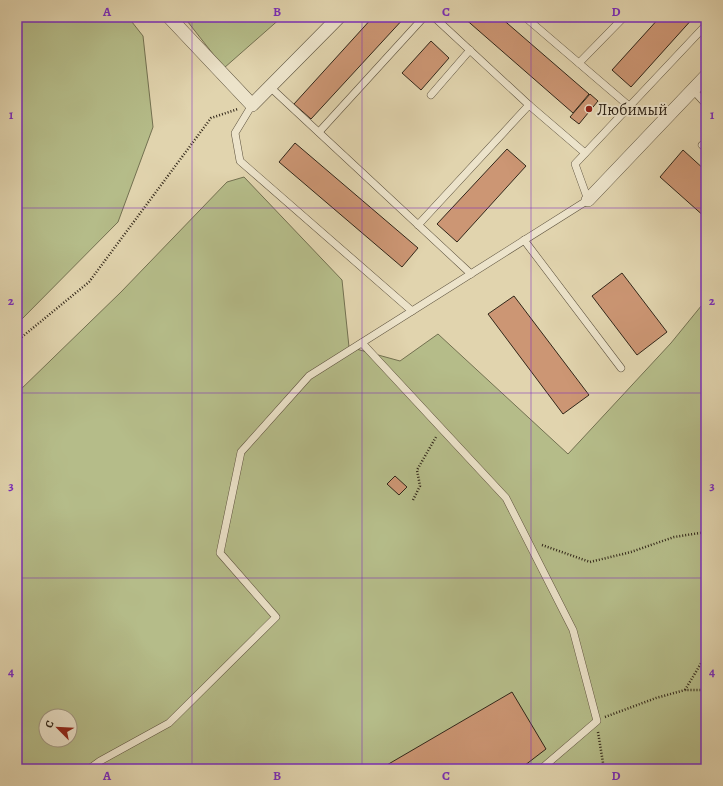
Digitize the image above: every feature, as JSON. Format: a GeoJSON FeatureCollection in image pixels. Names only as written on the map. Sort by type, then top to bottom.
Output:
{"type":"FeatureCollection","features":[{"type":"Feature","properties":{"kind":"street"},"geometry":{"type":"LineString","coordinates":[[169,17],[252,105],[339,17]]}},
{"type":"Feature","properties":{"kind":"street"},"geometry":{"type":"LineString","coordinates":[[588,200],[706,76]]}},
{"type":"Feature","properties":{"kind":"lane"},"geometry":{"type":"LineString","coordinates":[[319,132],[424,17]]}},
{"type":"Feature","properties":{"kind":"lane"},"geometry":{"type":"LineString","coordinates":[[434,17],[529,105],[585,153]]}},
{"type":"Feature","properties":{"kind":"lane"},"geometry":{"type":"LineString","coordinates":[[526,17],[629,106]]}},
{"type":"Feature","properties":{"kind":"lane"},"geometry":{"type":"LineString","coordinates":[[579,63],[624,17]]}},
{"type":"Feature","properties":{"kind":"lane"},"geometry":{"type":"LineString","coordinates":[[89,769],[100,761],[169,723],[276,617],[220,553],[240,452],[309,376],[588,200],[575,164],[706,25]]}},
{"type":"Feature","properties":{"kind":"lane"},"geometry":{"type":"LineString","coordinates":[[431,95],[470,50]]}},
{"type":"Feature","properties":{"kind":"lane"},"geometry":{"type":"LineString","coordinates":[[270,87],[471,274]]}},
{"type":"Feature","properties":{"kind":"lane"},"geometry":{"type":"LineString","coordinates":[[693,90],[704,102],[706,101]]}},
{"type":"Feature","properties":{"kind":"lane"},"geometry":{"type":"LineString","coordinates":[[252,105],[235,133],[240,161],[412,311]]}},
{"type":"Feature","properties":{"kind":"lane"},"geometry":{"type":"LineString","coordinates":[[418,225],[529,105]]}},
{"type":"Feature","properties":{"kind":"lane"},"geometry":{"type":"LineString","coordinates":[[524,240],[621,368]]}},
{"type":"Feature","properties":{"kind":"lane"},"geometry":{"type":"LineString","coordinates":[[362,343],[506,498],[573,630],[597,720],[542,769]]}},
{"type":"Feature","properties":{"kind":"path"},"geometry":{"type":"LineString","coordinates":[[17,341],[89,282],[211,118],[252,105]]}},
{"type":"Feature","properties":{"kind":"path"},"geometry":{"type":"LineString","coordinates":[[413,500],[420,486],[417,470],[441,428]]}},
{"type":"Feature","properties":{"kind":"path"},"geometry":{"type":"LineString","coordinates":[[527,540],[590,562],[631,552],[674,537],[706,532]]}},
{"type":"Feature","properties":{"kind":"path"},"geometry":{"type":"LineString","coordinates":[[685,690],[706,655]]}},
{"type":"Feature","properties":{"kind":"path"},"geometry":{"type":"LineString","coordinates":[[604,769],[597,720],[656,698],[685,690],[706,690]]}},
{"type":"Feature","properties":{"kind":"green space"},"geometry":{"type":"Polygon","coordinates":[[[17,17],[128,17],[143,36],[153,127],[118,222],[17,324],[17,17]]]}},
{"type":"Feature","properties":{"kind":"green space"},"geometry":{"type":"Polygon","coordinates":[[[184,17],[282,17],[224,68],[184,17]]]}},
{"type":"Feature","properties":{"kind":"green space"},"geometry":{"type":"Polygon","coordinates":[[[244,177],[342,280],[349,347],[400,361],[438,334],[568,454],[671,343],[706,300],[706,769],[17,769],[17,393],[121,292],[227,182],[244,177]]]}},
{"type":"Feature","properties":{"kind":"building"},"geometry":{"type":"Polygon","coordinates":[[[373,17],[405,17],[311,119],[294,104],[373,17]]]}},
{"type":"Feature","properties":{"kind":"building"},"geometry":{"type":"Polygon","coordinates":[[[463,17],[500,17],[589,94],[573,113],[463,17]]]}},
{"type":"Feature","properties":{"kind":"building"},"geometry":{"type":"Polygon","coordinates":[[[660,17],[694,17],[631,87],[612,70],[660,17]]]}},
{"type":"Feature","properties":{"kind":"building"},"geometry":{"type":"Polygon","coordinates":[[[431,41],[449,58],[421,90],[402,73],[431,41]]]}},
{"type":"Feature","properties":{"kind":"building"},"geometry":{"type":"Polygon","coordinates":[[[590,94],[598,101],[579,124],[570,117],[590,94]]]}},
{"type":"Feature","properties":{"kind":"building"},"geometry":{"type":"Polygon","coordinates":[[[295,143],[418,248],[402,267],[279,162],[295,143]]]}},
{"type":"Feature","properties":{"kind":"building"},"geometry":{"type":"Polygon","coordinates":[[[507,149],[526,166],[457,242],[437,224],[507,149]]]}},
{"type":"Feature","properties":{"kind":"building"},"geometry":{"type":"Polygon","coordinates":[[[683,150],[706,171],[706,218],[660,177],[683,150]]]}},
{"type":"Feature","properties":{"kind":"building"},"geometry":{"type":"Polygon","coordinates":[[[622,273],[667,332],[637,355],[592,296],[622,273]]]}},
{"type":"Feature","properties":{"kind":"building"},"geometry":{"type":"Polygon","coordinates":[[[514,296],[589,395],[563,414],[488,314],[514,296]]]}},
{"type":"Feature","properties":{"kind":"building"},"geometry":{"type":"Polygon","coordinates":[[[395,476],[407,487],[399,495],[387,484],[395,476]]]}},
{"type":"Feature","properties":{"kind":"building"},"geometry":{"type":"Polygon","coordinates":[[[512,692],[546,749],[520,769],[380,769],[512,692]]]}},
{"type":"Feature","properties":{"kind":"place","name":"Любимый"},"geometry":{"type":"Point","coordinates":[589,109]}}]}
